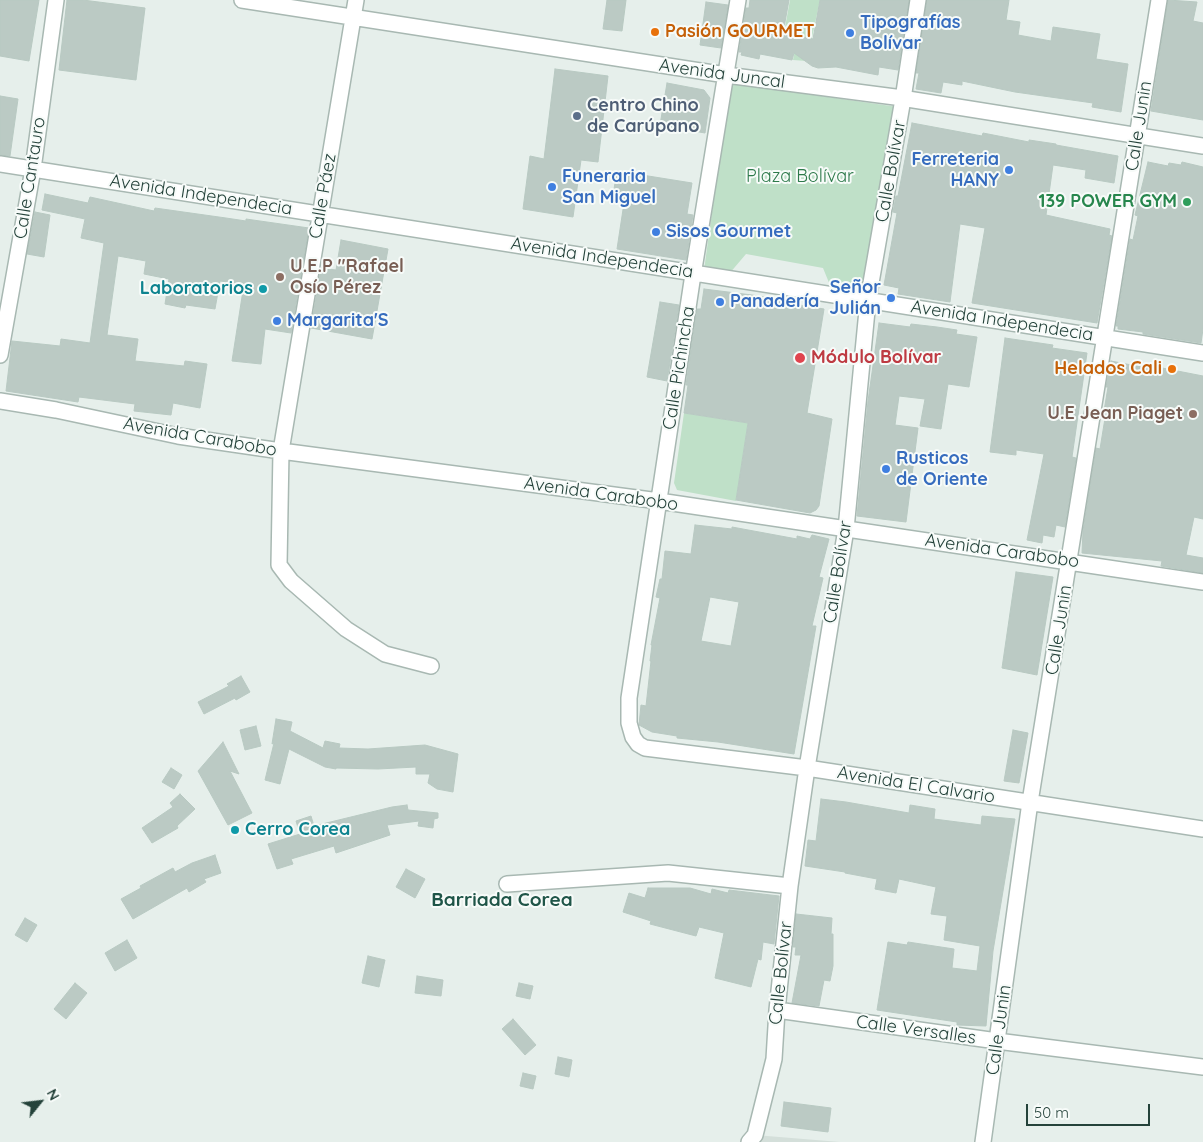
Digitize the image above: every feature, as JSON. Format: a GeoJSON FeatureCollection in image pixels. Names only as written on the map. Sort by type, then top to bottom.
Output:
{"type":"FeatureCollection","features":[{"type":"Feature","properties":{"kind":"street","name":"Calle Cantauro"},"geometry":{"type":"LineString","coordinates":[[0,355],[4,310],[33,169],[56,0]]}},
{"type":"Feature","properties":{"kind":"street","name":"Avenida Juncal"},"geometry":{"type":"LineString","coordinates":[[242,0],[1203,146]]}},
{"type":"Feature","properties":{"kind":"street","name":"Calle Páez"},"geometry":{"type":"LineString","coordinates":[[356,0],[281,451],[279,565],[291,582],[346,629],[385,654],[431,666]]}},
{"type":"Feature","properties":{"kind":"street","name":"Calle Pichincha"},"geometry":{"type":"LineString","coordinates":[[632,737],[629,723],[629,698],[693,272],[738,0]]}},
{"type":"Feature","properties":{"kind":"street","name":"Calle Bolívar"},"geometry":{"type":"LineString","coordinates":[[749,1142],[755,1135],[774,1059],[777,1010],[790,886],[846,529],[868,300],[918,0]]}},
{"type":"Feature","properties":{"kind":"street","name":"Calle Junin"},"geometry":{"type":"LineString","coordinates":[[983,1142],[1030,802],[1159,0]]}},
{"type":"Feature","properties":{"kind":"street","name":"Avenida Independecia"},"geometry":{"type":"LineString","coordinates":[[0,164],[1203,353]]}},
{"type":"Feature","properties":{"kind":"street","name":"Avenida Carabobo"},"geometry":{"type":"LineString","coordinates":[[0,401],[56,410],[178,436],[659,501],[1203,582]]}},
{"type":"Feature","properties":{"kind":"street","name":"Avenida El Calvario"},"geometry":{"type":"LineString","coordinates":[[632,737],[645,748],[807,768],[1203,829]]}},
{"type":"Feature","properties":{"kind":"street"},"geometry":{"type":"LineString","coordinates":[[506,884],[668,873],[790,886]]}},
{"type":"Feature","properties":{"kind":"street","name":"Calle Versalles"},"geometry":{"type":"LineString","coordinates":[[777,1010],[997,1041],[1203,1067]]}},
{"type":"Feature","properties":{"kind":"shaded area"},"geometry":{"type":"Polygon","coordinates":[[[755,1135],[840,1142],[749,1142],[755,1135]]]}},
{"type":"Feature","properties":{"kind":"green space"},"geometry":{"type":"Polygon","coordinates":[[[790,0],[820,0],[807,61],[793,60],[798,34],[784,33],[790,0]]]}},
{"type":"Feature","properties":{"kind":"green space","name":"Plaza Bolívar"},"geometry":{"type":"Polygon","coordinates":[[[730,83],[898,107],[860,295],[832,290],[823,268],[746,254],[729,274],[704,270],[730,83]]]}},
{"type":"Feature","properties":{"kind":"green space"},"geometry":{"type":"Polygon","coordinates":[[[684,413],[748,423],[736,501],[677,490],[674,483],[684,413]]]}},
{"type":"Feature","properties":{"kind":"building"},"geometry":{"type":"Polygon","coordinates":[[[0,0],[39,0],[29,61],[0,56],[0,0]]]}},
{"type":"Feature","properties":{"kind":"building"},"geometry":{"type":"Polygon","coordinates":[[[67,0],[83,0],[145,8],[136,80],[59,70],[67,0]]]}},
{"type":"Feature","properties":{"kind":"building"},"geometry":{"type":"Polygon","coordinates":[[[607,0],[626,0],[622,31],[603,29],[607,0]]]}},
{"type":"Feature","properties":{"kind":"building"},"geometry":{"type":"Polygon","coordinates":[[[750,0],[789,0],[783,33],[813,39],[820,0],[909,0],[898,70],[879,67],[878,75],[836,67],[818,68],[794,53],[792,60],[760,54],[759,59],[741,55],[742,52],[739,52],[746,8],[749,8],[750,0]]]}},
{"type":"Feature","properties":{"kind":"building"},"geometry":{"type":"Polygon","coordinates":[[[927,0],[1009,0],[1006,20],[1020,22],[1018,35],[1051,41],[1053,27],[1100,34],[1096,59],[1128,64],[1121,112],[1092,107],[1093,103],[1015,92],[962,81],[962,85],[943,82],[941,93],[916,89],[919,73],[916,73],[927,0]]]}},
{"type":"Feature","properties":{"kind":"building"},"geometry":{"type":"Polygon","coordinates":[[[1168,0],[1197,2],[1193,21],[1203,23],[1203,120],[1151,111],[1168,0]]]}},
{"type":"Feature","properties":{"kind":"building"},"geometry":{"type":"Polygon","coordinates":[[[706,2],[728,5],[721,48],[700,45],[706,2]]]}},
{"type":"Feature","properties":{"kind":"building","name":"Centro Chino de Carúpano"},"geometry":{"type":"Polygon","coordinates":[[[555,69],[608,76],[598,162],[581,160],[573,217],[523,209],[530,156],[544,159],[555,69]]]}},
{"type":"Feature","properties":{"kind":"building"},"geometry":{"type":"Polygon","coordinates":[[[667,83],[704,90],[710,98],[705,133],[660,125],[667,83]]]}},
{"type":"Feature","properties":{"kind":"building"},"geometry":{"type":"Polygon","coordinates":[[[0,96],[18,99],[10,156],[0,155],[0,96]]]}},
{"type":"Feature","properties":{"kind":"building"},"geometry":{"type":"Polygon","coordinates":[[[912,123],[982,136],[983,133],[1029,142],[1029,140],[1056,144],[1118,156],[1114,183],[1085,178],[1086,170],[1053,165],[1046,215],[1110,229],[1109,235],[1112,236],[1097,323],[972,303],[985,228],[960,224],[950,302],[898,294],[899,288],[884,285],[897,213],[893,212],[896,196],[898,196],[912,123]]]}},
{"type":"Feature","properties":{"kind":"building"},"geometry":{"type":"Polygon","coordinates":[[[1148,162],[1168,166],[1169,163],[1181,165],[1182,162],[1203,167],[1203,329],[1201,343],[1118,329],[1118,326],[1116,326],[1130,239],[1133,240],[1138,216],[1135,215],[1148,162]]]}},
{"type":"Feature","properties":{"kind":"building"},"geometry":{"type":"Polygon","coordinates":[[[617,171],[692,183],[687,214],[693,215],[686,260],[617,249],[624,203],[612,201],[617,171]]]}},
{"type":"Feature","properties":{"kind":"building"},"geometry":{"type":"Polygon","coordinates":[[[45,194],[88,203],[90,197],[154,211],[155,208],[309,228],[291,333],[265,329],[261,364],[232,361],[244,284],[220,281],[215,309],[186,305],[185,308],[165,304],[169,279],[144,274],[146,261],[118,256],[107,335],[138,339],[135,361],[184,366],[185,361],[207,364],[200,408],[173,403],[171,415],[134,411],[135,404],[79,397],[78,402],[6,391],[12,341],[60,346],[61,339],[90,343],[104,243],[81,238],[85,219],[42,210],[45,194]]]}},
{"type":"Feature","properties":{"kind":"building"},"geometry":{"type":"Polygon","coordinates":[[[35,212],[50,215],[44,257],[27,254],[35,212]]]}},
{"type":"Feature","properties":{"kind":"building"},"geometry":{"type":"Polygon","coordinates":[[[341,240],[388,249],[372,339],[311,328],[321,268],[336,270],[341,240]]]}},
{"type":"Feature","properties":{"kind":"building"},"geometry":{"type":"Polygon","coordinates":[[[704,289],[782,300],[782,302],[824,309],[807,413],[832,419],[819,506],[810,513],[736,500],[748,423],[684,413],[697,309],[701,309],[704,289]]]}},
{"type":"Feature","properties":{"kind":"building"},"geometry":{"type":"Polygon","coordinates":[[[660,302],[679,305],[667,381],[647,377],[660,302]]]}},
{"type":"Feature","properties":{"kind":"building"},"geometry":{"type":"Polygon","coordinates":[[[879,323],[910,327],[911,324],[937,327],[957,330],[956,334],[977,337],[969,387],[948,384],[941,429],[920,426],[925,399],[899,396],[895,425],[918,428],[906,522],[857,516],[868,401],[879,323]]]}},
{"type":"Feature","properties":{"kind":"building"},"geometry":{"type":"Polygon","coordinates":[[[1005,338],[1053,345],[1052,348],[1087,353],[1072,457],[1076,458],[1065,527],[1056,525],[1054,537],[1043,535],[1042,543],[1027,540],[1044,454],[1016,450],[1016,455],[990,452],[1005,338]]]}},
{"type":"Feature","properties":{"kind":"building"},"geometry":{"type":"Polygon","coordinates":[[[1111,361],[1203,376],[1203,519],[1194,517],[1186,555],[1203,558],[1203,573],[1161,566],[1162,561],[1082,553],[1083,531],[1096,448],[1100,449],[1106,412],[1104,411],[1108,387],[1106,387],[1111,361]]]}},
{"type":"Feature","properties":{"kind":"building"},"geometry":{"type":"Polygon","coordinates":[[[695,525],[732,529],[732,527],[797,539],[797,536],[810,539],[812,535],[829,539],[819,577],[823,578],[812,626],[816,626],[794,754],[718,742],[677,738],[677,736],[652,732],[639,725],[641,705],[646,706],[651,645],[660,598],[656,597],[660,579],[662,579],[665,551],[691,554],[695,525]],[[710,597],[701,641],[731,646],[739,602],[710,597]]]}},
{"type":"Feature","properties":{"kind":"building"},"geometry":{"type":"Polygon","coordinates":[[[1016,572],[1053,577],[1037,675],[1002,668],[1016,572]]]}},
{"type":"Feature","properties":{"kind":"building"},"geometry":{"type":"Polygon","coordinates":[[[241,676],[250,692],[204,714],[198,702],[229,686],[227,684],[241,676]]]}},
{"type":"Feature","properties":{"kind":"building"},"geometry":{"type":"Polygon","coordinates":[[[276,719],[292,722],[290,731],[323,748],[325,741],[340,744],[339,748],[368,749],[425,745],[458,754],[453,792],[437,789],[428,783],[430,774],[416,774],[416,767],[336,769],[325,767],[289,749],[280,784],[265,780],[274,743],[272,744],[276,719]]]}},
{"type":"Feature","properties":{"kind":"building"},"geometry":{"type":"Polygon","coordinates":[[[256,726],[261,746],[245,750],[240,730],[256,726]]]}},
{"type":"Feature","properties":{"kind":"building"},"geometry":{"type":"Polygon","coordinates":[[[1013,730],[1028,733],[1019,783],[1004,781],[1013,730]]]}},
{"type":"Feature","properties":{"kind":"building"},"geometry":{"type":"Polygon","coordinates":[[[223,742],[239,774],[230,771],[252,813],[228,825],[198,771],[223,742]]]}},
{"type":"Feature","properties":{"kind":"building"},"geometry":{"type":"Polygon","coordinates":[[[171,768],[182,775],[174,789],[162,782],[171,768]]]}},
{"type":"Feature","properties":{"kind":"building"},"geometry":{"type":"Polygon","coordinates":[[[180,794],[195,809],[177,826],[178,828],[152,843],[142,828],[173,807],[170,803],[180,794]]]}},
{"type":"Feature","properties":{"kind":"building"},"geometry":{"type":"Polygon","coordinates":[[[821,799],[909,813],[910,805],[935,809],[934,819],[981,825],[982,816],[1015,819],[993,951],[986,1026],[957,1025],[957,1022],[877,1010],[888,942],[907,945],[908,942],[954,949],[952,968],[977,971],[980,946],[944,940],[947,916],[931,914],[936,887],[899,879],[896,893],[875,889],[877,879],[805,866],[808,840],[816,841],[821,799]]]}},
{"type":"Feature","properties":{"kind":"building"},"geometry":{"type":"Polygon","coordinates":[[[407,805],[408,810],[438,813],[438,818],[434,819],[433,828],[418,826],[419,821],[387,825],[390,835],[336,853],[334,846],[291,859],[293,864],[277,869],[268,844],[300,834],[296,821],[311,816],[314,826],[407,805]]]}},
{"type":"Feature","properties":{"kind":"building"},"geometry":{"type":"Polygon","coordinates":[[[215,855],[221,873],[204,879],[206,882],[189,892],[187,888],[133,919],[121,899],[173,868],[175,872],[192,863],[215,855]]]}},
{"type":"Feature","properties":{"kind":"building"},"geometry":{"type":"Polygon","coordinates":[[[406,869],[425,879],[415,898],[396,887],[406,869]]]}},
{"type":"Feature","properties":{"kind":"building"},"geometry":{"type":"Polygon","coordinates":[[[648,888],[690,888],[711,894],[712,889],[728,893],[729,890],[779,896],[774,944],[763,942],[761,960],[758,959],[751,987],[715,978],[724,933],[699,927],[696,936],[650,924],[651,921],[623,912],[629,893],[645,898],[648,888]]]}},
{"type":"Feature","properties":{"kind":"building"},"geometry":{"type":"Polygon","coordinates":[[[796,914],[832,918],[833,966],[830,981],[824,980],[819,1006],[792,1003],[801,955],[795,955],[796,947],[793,947],[796,914]]]}},
{"type":"Feature","properties":{"kind":"building"},"geometry":{"type":"Polygon","coordinates":[[[25,918],[37,925],[27,942],[15,935],[25,918]]]}},
{"type":"Feature","properties":{"kind":"building"},"geometry":{"type":"Polygon","coordinates":[[[127,940],[137,958],[115,971],[105,953],[127,940]]]}},
{"type":"Feature","properties":{"kind":"building"},"geometry":{"type":"Polygon","coordinates":[[[368,956],[385,960],[379,987],[362,983],[368,956]]]}},
{"type":"Feature","properties":{"kind":"building"},"geometry":{"type":"Polygon","coordinates":[[[417,976],[443,980],[441,996],[415,993],[417,976]]]}},
{"type":"Feature","properties":{"kind":"building"},"geometry":{"type":"Polygon","coordinates":[[[75,983],[87,993],[66,1019],[54,1009],[75,983]]]}},
{"type":"Feature","properties":{"kind":"building"},"geometry":{"type":"Polygon","coordinates":[[[519,983],[533,986],[530,999],[516,996],[519,983]]]}},
{"type":"Feature","properties":{"kind":"building"},"geometry":{"type":"Polygon","coordinates":[[[513,1019],[536,1045],[525,1055],[502,1029],[513,1019]]]}},
{"type":"Feature","properties":{"kind":"building"},"geometry":{"type":"Polygon","coordinates":[[[558,1057],[572,1060],[569,1077],[555,1074],[558,1057]]]}},
{"type":"Feature","properties":{"kind":"building"},"geometry":{"type":"Polygon","coordinates":[[[523,1073],[536,1076],[533,1089],[520,1086],[523,1073]]]}},
{"type":"Feature","properties":{"kind":"building"},"geometry":{"type":"Polygon","coordinates":[[[784,1102],[831,1108],[828,1132],[781,1126],[784,1102]]]}},
{"type":"Feature","properties":{"kind":"place","name":"Pasión GOURMET"},"geometry":{"type":"Point","coordinates":[655,32]}},
{"type":"Feature","properties":{"kind":"place","name":"Tipografías Bolívar"},"geometry":{"type":"Point","coordinates":[850,33]}},
{"type":"Feature","properties":{"kind":"place","name":"Centro Chino de Carúpano"},"geometry":{"type":"Point","coordinates":[577,116]}},
{"type":"Feature","properties":{"kind":"place","name":"Ferreteria HANY"},"geometry":{"type":"Point","coordinates":[1009,170]}},
{"type":"Feature","properties":{"kind":"place","name":"Funeraria San Miguel"},"geometry":{"type":"Point","coordinates":[552,187]}},
{"type":"Feature","properties":{"kind":"place","name":"139 POWER GYM"},"geometry":{"type":"Point","coordinates":[1187,202]}},
{"type":"Feature","properties":{"kind":"place","name":"Sisos Gourmet"},"geometry":{"type":"Point","coordinates":[656,232]}},
{"type":"Feature","properties":{"kind":"place","name":"U.E.P \"Rafael Osío Pérez"},"geometry":{"type":"Point","coordinates":[280,277]}},
{"type":"Feature","properties":{"kind":"place","name":"Laboratorios"},"geometry":{"type":"Point","coordinates":[263,289]}},
{"type":"Feature","properties":{"kind":"place","name":"Señor Julián"},"geometry":{"type":"Point","coordinates":[891,298]}},
{"type":"Feature","properties":{"kind":"place","name":"Panadería"},"geometry":{"type":"Point","coordinates":[720,302]}},
{"type":"Feature","properties":{"kind":"place","name":"Margarita'S"},"geometry":{"type":"Point","coordinates":[277,321]}},
{"type":"Feature","properties":{"kind":"place","name":"Módulo Bolívar"},"geometry":{"type":"Point","coordinates":[800,358]}},
{"type":"Feature","properties":{"kind":"place","name":"Helados Cali"},"geometry":{"type":"Point","coordinates":[1172,369]}},
{"type":"Feature","properties":{"kind":"place","name":"U.E Jean Piaget"},"geometry":{"type":"Point","coordinates":[1193,414]}},
{"type":"Feature","properties":{"kind":"place","name":"Rusticos de Oriente"},"geometry":{"type":"Point","coordinates":[886,469]}},
{"type":"Feature","properties":{"kind":"place","name":"Cerro Corea"},"geometry":{"type":"Point","coordinates":[235,830]}},
{"type":"Feature","properties":{"kind":"district","name":"Barriada Corea"},"geometry":{"type":"Point","coordinates":[502,900]}}]}
